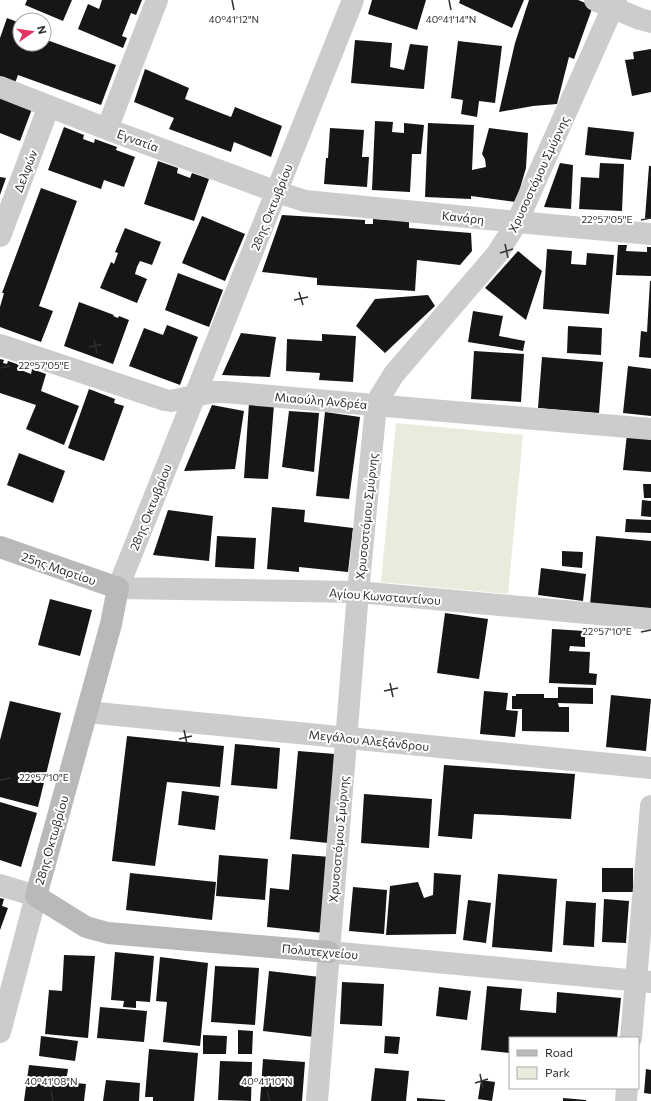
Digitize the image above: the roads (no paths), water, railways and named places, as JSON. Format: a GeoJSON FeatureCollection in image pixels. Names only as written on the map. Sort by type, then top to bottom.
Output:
{"type":"FeatureCollection","features":[{"type":"Feature","properties":{"kind":"main road","name":"25ης Μαρτίου"},"geometry":{"type":"LineString","coordinates":[[0,547],[118,588]]}},
{"type":"Feature","properties":{"kind":"main road","name":"28ης Οκτωβρίου"},"geometry":{"type":"LineString","coordinates":[[36,896],[111,624],[118,588]]}},
{"type":"Feature","properties":{"kind":"main road","name":"Πολυτεχνείου"},"geometry":{"type":"LineString","coordinates":[[36,896],[86,927],[108,934],[329,952]]}},
{"type":"Feature","properties":{"kind":"street"},"geometry":{"type":"LineString","coordinates":[[107,129],[157,0]]}},
{"type":"Feature","properties":{"kind":"street","name":"28ης Οκτωβρίου"},"geometry":{"type":"LineString","coordinates":[[118,588],[353,0]]}},
{"type":"Feature","properties":{"kind":"street"},"geometry":{"type":"LineString","coordinates":[[608,2],[640,19],[651,22]]}},
{"type":"Feature","properties":{"kind":"street","name":"Χρυσοστόμου Σμύρνης"},"geometry":{"type":"LineString","coordinates":[[316,1101],[358,592],[376,405],[394,374],[497,254],[517,222],[608,2]]}},
{"type":"Feature","properties":{"kind":"street","name":"Εγνατία"},"geometry":{"type":"LineString","coordinates":[[0,87],[107,129],[277,192]]}},
{"type":"Feature","properties":{"kind":"street","name":"Δελφών"},"geometry":{"type":"LineString","coordinates":[[0,236],[49,106]]}},
{"type":"Feature","properties":{"kind":"street","name":"Κανάρη"},"geometry":{"type":"LineString","coordinates":[[277,192],[305,200],[651,234]]}},
{"type":"Feature","properties":{"kind":"street","name":"Μιαούλη Ανδρέα"},"geometry":{"type":"LineString","coordinates":[[0,345],[165,400],[172,401],[213,392],[224,392],[651,429]]}},
{"type":"Feature","properties":{"kind":"street","name":"Αγίου Κωνσταντίνου"},"geometry":{"type":"LineString","coordinates":[[118,588],[358,592],[651,619]]}},
{"type":"Feature","properties":{"kind":"street","name":"Μεγάλου Αλεξάνδρου"},"geometry":{"type":"LineString","coordinates":[[87,712],[651,768]]}},
{"type":"Feature","properties":{"kind":"street"},"geometry":{"type":"LineString","coordinates":[[632,1037],[644,981],[651,806]]}},
{"type":"Feature","properties":{"kind":"street","name":"Πολυτεχνείου"},"geometry":{"type":"LineString","coordinates":[[0,885],[36,896]]}},
{"type":"Feature","properties":{"kind":"street","name":"28ης Οκτωβρίου"},"geometry":{"type":"LineString","coordinates":[[0,1032],[36,896]]}},
{"type":"Feature","properties":{"kind":"street","name":"Πολυτεχνείου"},"geometry":{"type":"LineString","coordinates":[[329,952],[644,981]]}},
{"type":"Feature","properties":{"kind":"street"},"geometry":{"type":"LineString","coordinates":[[626,1101],[627,1089]]}}]}
